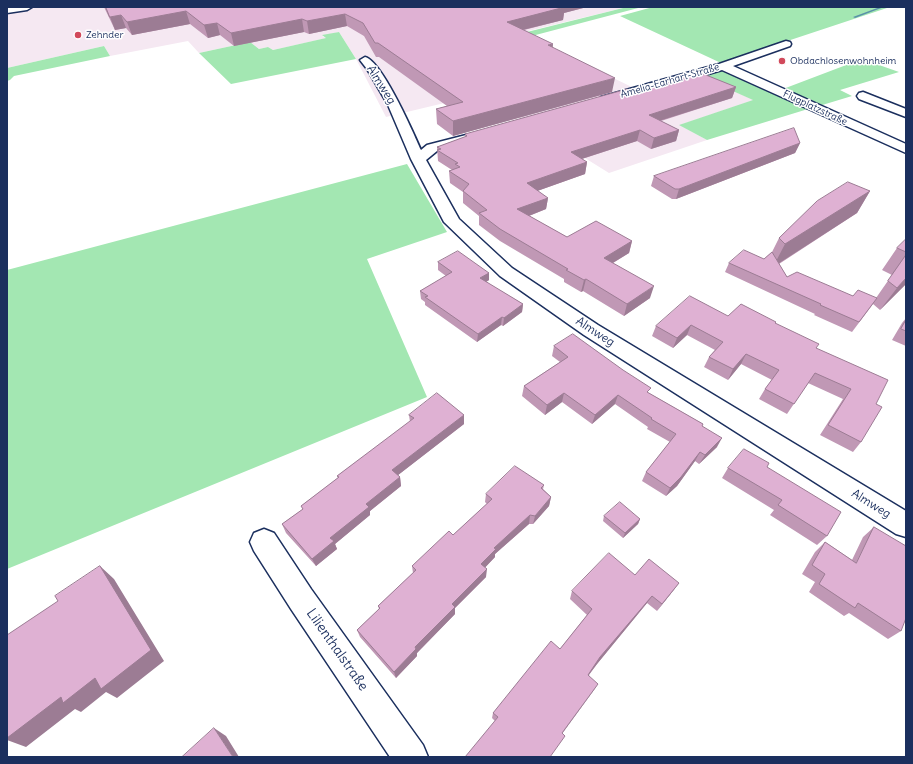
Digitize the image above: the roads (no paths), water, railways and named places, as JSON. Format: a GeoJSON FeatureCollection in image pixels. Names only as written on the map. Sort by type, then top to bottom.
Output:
{"type":"FeatureCollection","features":[{"type":"Feature","properties":{"kind":"street"},"geometry":{"type":"LineString","coordinates":[[7,10],[27,7]]}},
{"type":"Feature","properties":{"kind":"street","name":"Amelia-Earhart-Straße"},"geometry":{"type":"LineString","coordinates":[[593,103],[724,66],[786,44]]}},
{"type":"Feature","properties":{"kind":"street","name":"Almweg"},"geometry":{"type":"LineString","coordinates":[[365,60],[372,68],[394,105],[418,159],[452,222],[506,272],[591,330],[906,525]]}},
{"type":"Feature","properties":{"kind":"street","name":"Flugplatzstraße"},"geometry":{"type":"LineString","coordinates":[[724,66],[906,149]]}},
{"type":"Feature","properties":{"kind":"street"},"geometry":{"type":"LineString","coordinates":[[863,96],[906,113]]}},
{"type":"Feature","properties":{"kind":"street"},"geometry":{"type":"LineString","coordinates":[[418,159],[421,155],[432,148],[478,135]]}},
{"type":"Feature","properties":{"kind":"street","name":"Lilienthalstraße"},"geometry":{"type":"LineString","coordinates":[[264,542],[301,599],[411,757]]}},
{"type":"Feature","properties":{"kind":"waterway"},"geometry":{"type":"LineString","coordinates":[[854,17],[883,7]]}},
{"type":"Feature","properties":{"kind":"place","name":"Zehnder"},"geometry":{"type":"Point","coordinates":[78,35]}},
{"type":"Feature","properties":{"kind":"place","name":"Obdachlosenwohnheim"},"geometry":{"type":"Point","coordinates":[782,61]}}]}
